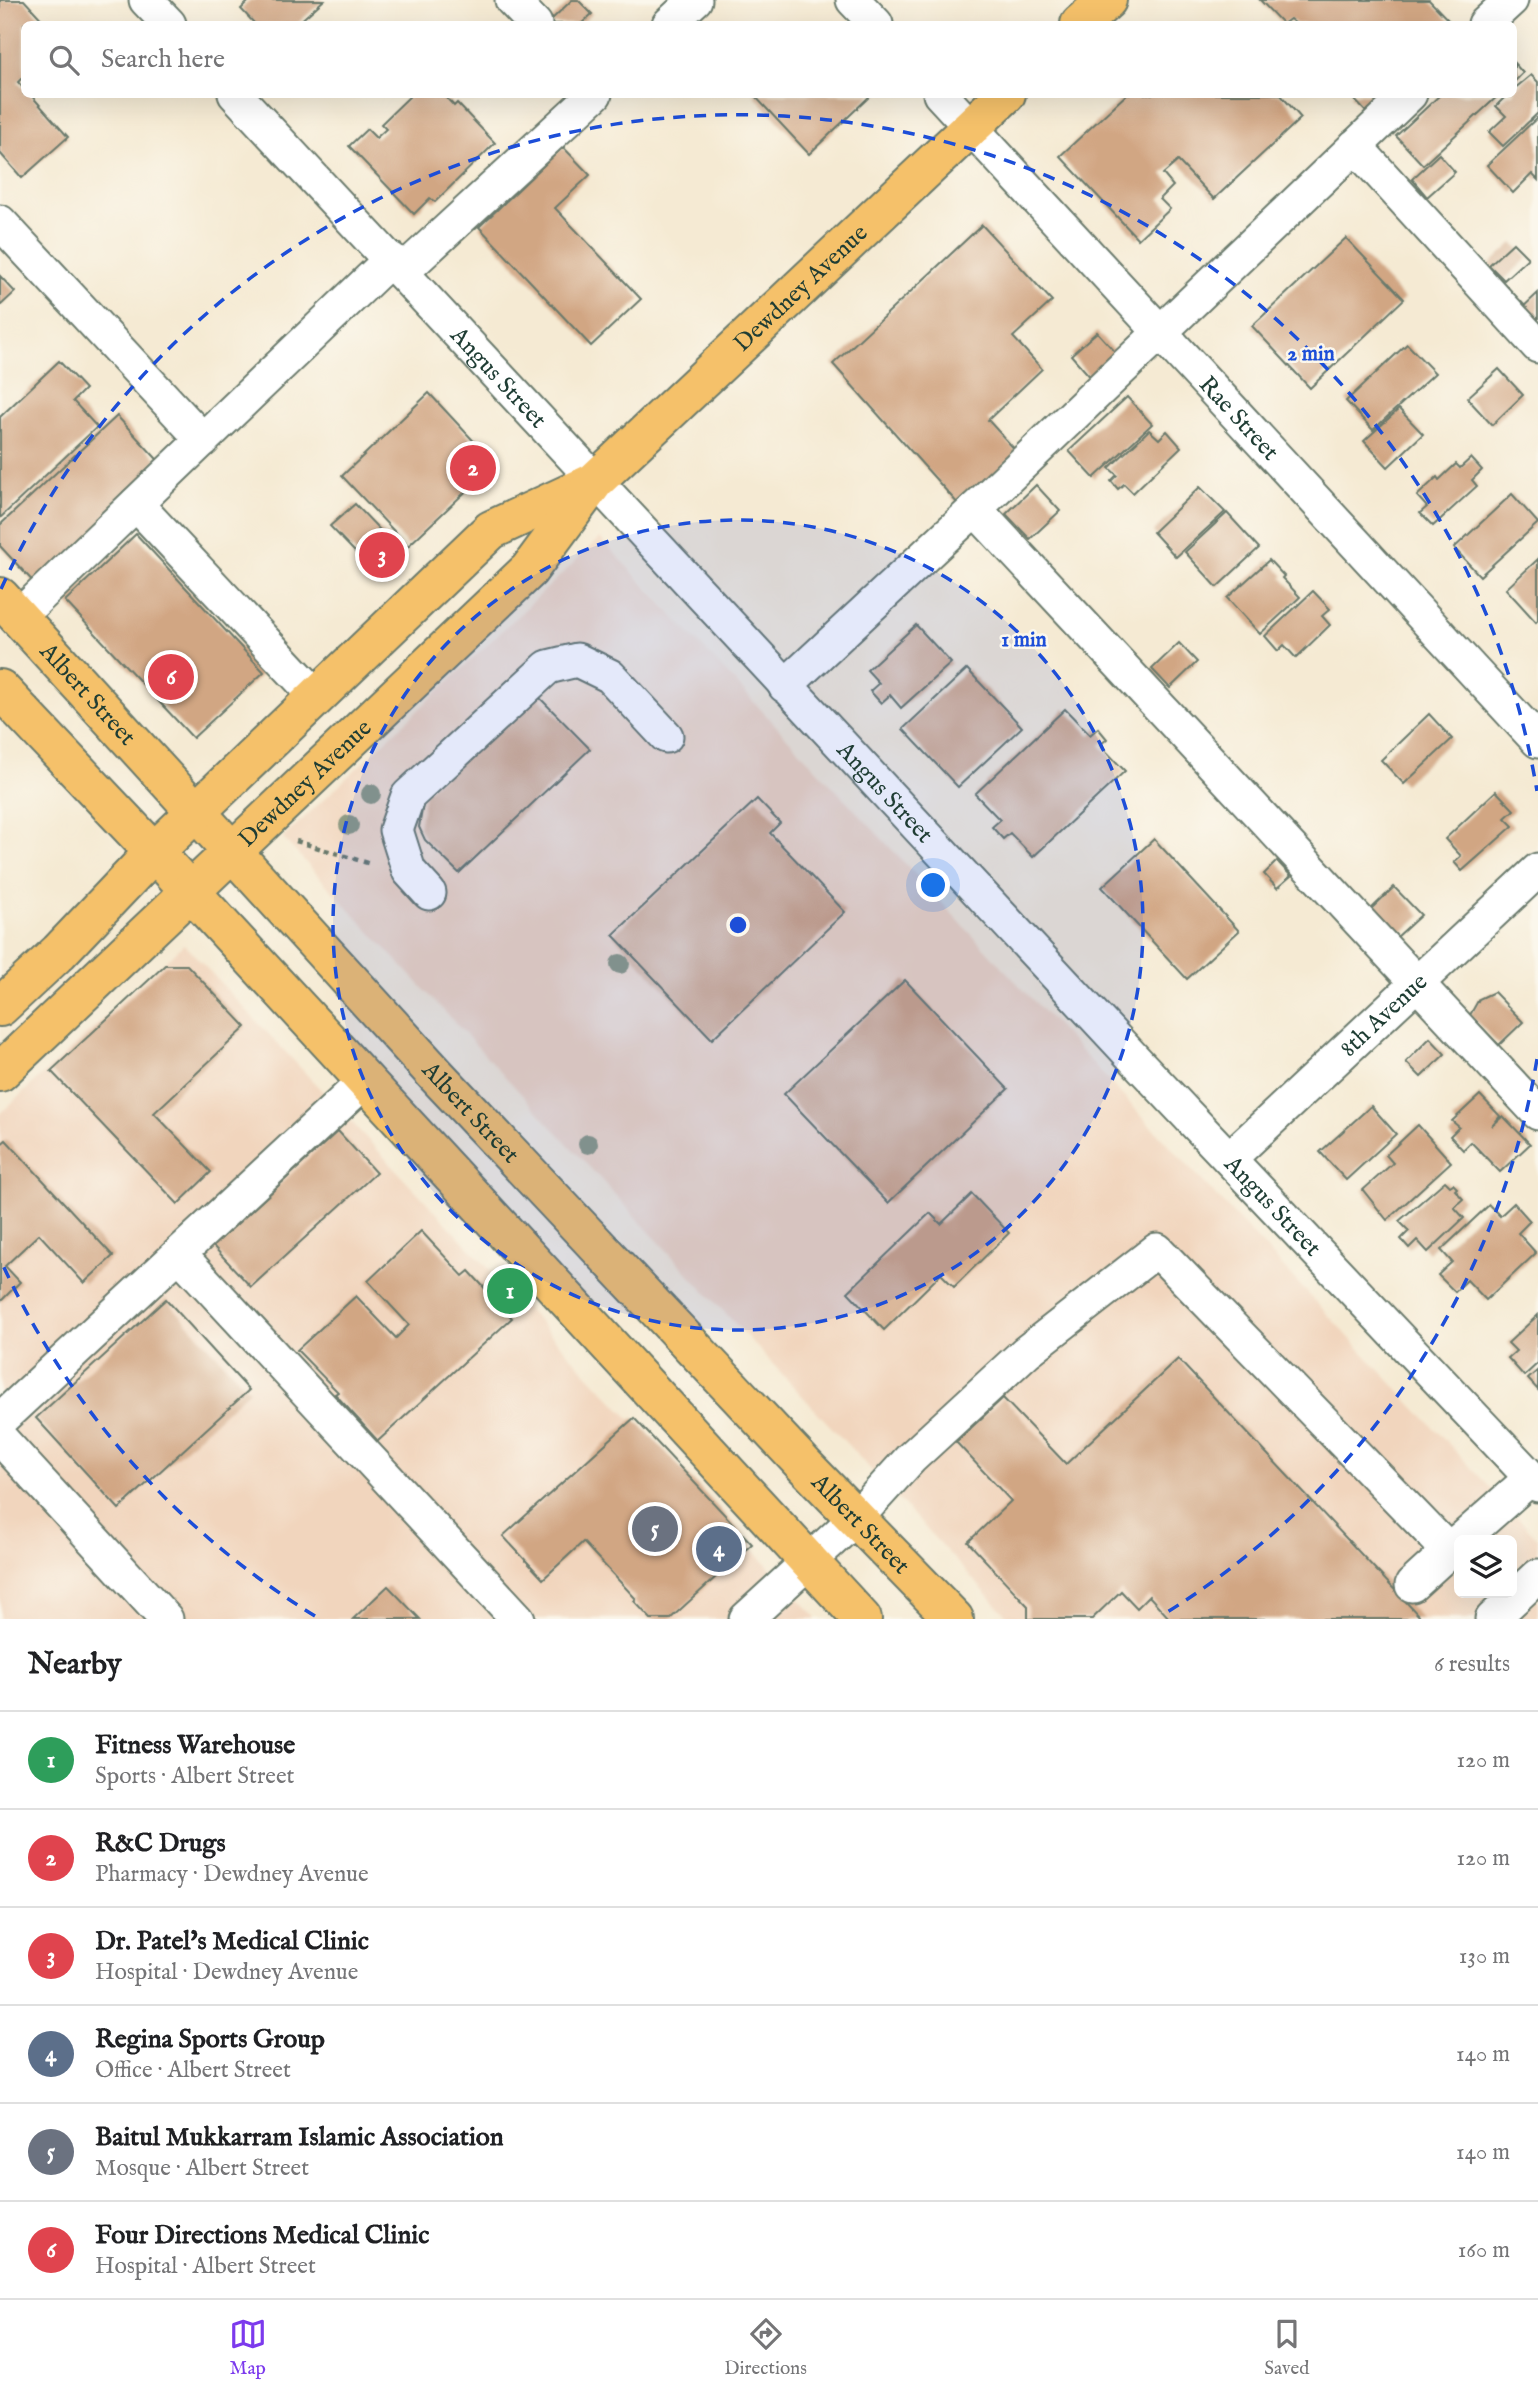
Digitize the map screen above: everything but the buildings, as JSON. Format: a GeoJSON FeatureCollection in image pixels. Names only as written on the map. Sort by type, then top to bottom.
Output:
{"type":"FeatureCollection","features":[{"type":"Feature","properties":{"kind":"main road"},"geometry":{"type":"LineString","coordinates":[[1083,21],[1107,0]]}},
{"type":"Feature","properties":{"kind":"main road","name":"Dewdney Avenue"},"geometry":{"type":"LineString","coordinates":[[0,1072],[529,570],[595,481],[1002,98]]}},
{"type":"Feature","properties":{"kind":"main road","name":"Dewdney Avenue"},"geometry":{"type":"LineString","coordinates":[[0,1007],[59,952],[154,852],[491,530],[595,481]]}},
{"type":"Feature","properties":{"kind":"main road","name":"Albert Street"},"geometry":{"type":"LineString","coordinates":[[9,607],[438,1076],[954,1619]]}},
{"type":"Feature","properties":{"kind":"main road"},"geometry":{"type":"LineString","coordinates":[[0,689],[154,852],[862,1619]]}},
{"type":"Feature","properties":{"kind":"street"},"geometry":{"type":"LineString","coordinates":[[146,0],[166,21]]}},
{"type":"Feature","properties":{"kind":"street"},"geometry":{"type":"LineString","coordinates":[[512,0],[532,21]]}},
{"type":"Feature","properties":{"kind":"street"},"geometry":{"type":"LineString","coordinates":[[672,21],[695,0]]}},
{"type":"Feature","properties":{"kind":"street"},"geometry":{"type":"LineString","coordinates":[[853,0],[873,21]]}},
{"type":"Feature","properties":{"kind":"street"},"geometry":{"type":"LineString","coordinates":[[1488,21],[1511,0]]}},
{"type":"Feature","properties":{"kind":"street","name":"Angus Street"},"geometry":{"type":"LineString","coordinates":[[239,98],[785,686],[1534,1481]]}},
{"type":"Feature","properties":{"kind":"street"},"geometry":{"type":"LineString","coordinates":[[9,607],[136,504],[203,440],[397,266],[590,98]]}},
{"type":"Feature","properties":{"kind":"street","name":"Rae Street"},"geometry":{"type":"LineString","coordinates":[[944,98],[1538,741]]}},
{"type":"Feature","properties":{"kind":"street"},"geometry":{"type":"LineString","coordinates":[[785,686],[975,509],[1405,98]]}},
{"type":"Feature","properties":{"kind":"street"},"geometry":{"type":"LineString","coordinates":[[1355,146],[1538,346]]}},
{"type":"Feature","properties":{"kind":"street"},"geometry":{"type":"LineString","coordinates":[[0,222],[203,440]]}},
{"type":"Feature","properties":{"kind":"street"},"geometry":{"type":"LineString","coordinates":[[136,504],[317,697]]}},
{"type":"Feature","properties":{"kind":"street"},"geometry":{"type":"LineString","coordinates":[[975,509],[1538,1113]]}},
{"type":"Feature","properties":{"kind":"street"},"geometry":{"type":"LineString","coordinates":[[422,885],[409,871],[396,830],[408,796],[548,667],[577,660],[610,676],[666,736]]}},
{"type":"Feature","properties":{"kind":"street","name":"8th Avenue"},"geometry":{"type":"LineString","coordinates":[[1230,1158],[1538,870]]}},
{"type":"Feature","properties":{"kind":"street"},"geometry":{"type":"LineString","coordinates":[[0,1420],[364,1082]]}},
{"type":"Feature","properties":{"kind":"street"},"geometry":{"type":"LineString","coordinates":[[746,1619],[856,1518],[911,1458],[1027,1352],[1157,1250],[1454,1542]]}},
{"type":"Feature","properties":{"kind":"street"},"geometry":{"type":"LineString","coordinates":[[179,1254],[518,1619]]}},
{"type":"Feature","properties":{"kind":"street"},"geometry":{"type":"LineString","coordinates":[[0,1438],[166,1619]]}},
{"type":"Feature","properties":{"kind":"street"},"geometry":{"type":"LineString","coordinates":[[1467,1535],[1534,1481]]}},
{"type":"Feature","properties":{"kind":"street"},"geometry":{"type":"LineString","coordinates":[[1412,1585],[1454,1546]]}},
{"type":"Feature","properties":{"kind":"street"},"geometry":{"type":"LineString","coordinates":[[1492,1619],[1538,1576]]}},
{"type":"Feature","properties":{"kind":"path"},"geometry":{"type":"LineString","coordinates":[[233,851],[298,841],[422,885]]}},
{"type":"Feature","properties":{"kind":"shaded area"},"geometry":{"type":"Polygon","coordinates":[[[600,538],[1538,1539],[1538,1619],[1010,1619],[283,838],[600,538]]]}},
{"type":"Feature","properties":{"kind":"shaded area"},"geometry":{"type":"Polygon","coordinates":[[[184,944],[818,1619],[0,1619],[0,1114],[184,944]]]}},
{"type":"Feature","properties":{"kind":"place","name":"R&C Drugs"},"geometry":{"type":"Point","coordinates":[473,468]}},
{"type":"Feature","properties":{"kind":"place","name":"Dr. Patel's Medical Clinic"},"geometry":{"type":"Point","coordinates":[382,555]}},
{"type":"Feature","properties":{"kind":"place","name":"Four Directions Medical Clinic"},"geometry":{"type":"Point","coordinates":[171,677]}},
{"type":"Feature","properties":{"kind":"place","name":"Fitness Warehouse"},"geometry":{"type":"Point","coordinates":[510,1291]}},
{"type":"Feature","properties":{"kind":"place","name":"Baitul Mukkarram Islamic Association"},"geometry":{"type":"Point","coordinates":[655,1529]}},
{"type":"Feature","properties":{"kind":"place","name":"Regina Sports Group"},"geometry":{"type":"Point","coordinates":[719,1549]}}]}
